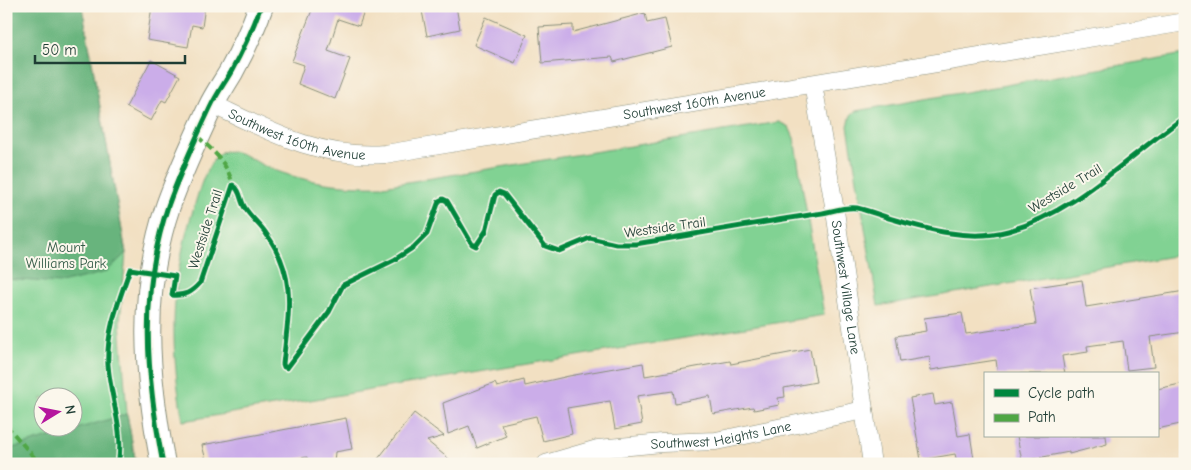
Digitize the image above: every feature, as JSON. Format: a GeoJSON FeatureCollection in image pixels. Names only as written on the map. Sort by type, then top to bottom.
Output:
{"type":"FeatureCollection","features":[{"type":"Feature","properties":{"kind":"street"},"geometry":{"type":"LineString","coordinates":[[163,464],[154,412],[147,351],[148,311],[152,272],[158,243],[175,186],[212,104],[232,71],[261,6]]}},
{"type":"Feature","properties":{"kind":"street","name":"Southwest 160th Avenue"},"geometry":{"type":"LineString","coordinates":[[212,104],[301,144],[349,155],[370,155],[1185,22]]}},
{"type":"Feature","properties":{"kind":"street","name":"Southwest Village Lane"},"geometry":{"type":"LineString","coordinates":[[813,84],[835,211],[872,464]]}},
{"type":"Feature","properties":{"kind":"street","name":"Southwest Heights Lane"},"geometry":{"type":"LineString","coordinates":[[546,464],[598,449],[716,440],[864,410]]}},
{"type":"Feature","properties":{"kind":"green space","name":"Mount Williams Park"},"geometry":{"type":"Polygon","coordinates":[[[6,6],[82,6],[126,253],[120,322],[127,414],[136,464],[6,464],[6,6]]]}},
{"type":"Feature","properties":{"kind":"green space"},"geometry":{"type":"Polygon","coordinates":[[[6,6],[82,6],[126,253],[106,272],[61,283],[6,279],[6,6]]]}},
{"type":"Feature","properties":{"kind":"green space"},"geometry":{"type":"Polygon","coordinates":[[[1185,54],[1185,254],[878,306],[848,126],[851,115],[856,111],[1185,54]]]}},
{"type":"Feature","properties":{"kind":"green space"},"geometry":{"type":"Polygon","coordinates":[[[779,122],[789,127],[794,138],[824,315],[183,421],[175,365],[174,312],[177,285],[187,232],[199,191],[207,170],[220,153],[226,151],[239,153],[269,168],[311,181],[354,186],[383,186],[779,122]]]}},
{"type":"Feature","properties":{"kind":"green space"},"geometry":{"type":"Polygon","coordinates":[[[127,414],[136,464],[6,464],[6,450],[46,438],[82,438],[82,427],[127,414]]]}},
{"type":"Feature","properties":{"kind":"building"},"geometry":{"type":"Polygon","coordinates":[[[152,6],[205,6],[202,27],[192,25],[188,47],[147,40],[152,6]]]}},
{"type":"Feature","properties":{"kind":"building"},"geometry":{"type":"Polygon","coordinates":[[[309,6],[366,6],[359,26],[338,19],[328,51],[350,59],[335,99],[298,84],[304,65],[292,61],[312,10],[309,9],[309,6]]]}},
{"type":"Feature","properties":{"kind":"building"},"geometry":{"type":"Polygon","coordinates":[[[421,6],[456,6],[460,29],[427,36],[421,6]]]}},
{"type":"Feature","properties":{"kind":"building"},"geometry":{"type":"Polygon","coordinates":[[[645,13],[647,23],[665,19],[672,47],[614,62],[612,57],[542,63],[539,27],[573,25],[573,32],[645,13]]]}},
{"type":"Feature","properties":{"kind":"building"},"geometry":{"type":"Polygon","coordinates":[[[486,17],[527,35],[515,63],[474,45],[486,17]]]}},
{"type":"Feature","properties":{"kind":"building"},"geometry":{"type":"Polygon","coordinates":[[[151,60],[180,76],[166,102],[162,100],[151,121],[126,107],[151,60]]]}},
{"type":"Feature","properties":{"kind":"building"},"geometry":{"type":"Polygon","coordinates":[[[1082,280],[1086,307],[1185,291],[1185,332],[1150,337],[1154,367],[1127,370],[1123,341],[1087,346],[1088,352],[1062,356],[1065,372],[998,372],[996,360],[931,370],[930,357],[900,362],[896,336],[926,331],[924,318],[962,313],[966,334],[1036,324],[1030,288],[1082,280]]]}},
{"type":"Feature","properties":{"kind":"building"},"geometry":{"type":"Polygon","coordinates":[[[810,349],[816,382],[784,388],[785,397],[778,398],[779,405],[754,410],[753,407],[713,414],[710,396],[675,403],[673,391],[637,396],[642,424],[615,429],[610,401],[567,408],[572,434],[543,441],[536,416],[501,424],[506,436],[477,448],[469,426],[448,434],[443,403],[495,383],[497,387],[524,380],[525,386],[643,363],[645,376],[730,361],[731,364],[810,349]]]}},
{"type":"Feature","properties":{"kind":"building"},"geometry":{"type":"Polygon","coordinates":[[[1185,383],[1185,423],[1158,429],[1158,389],[1185,383]]]}},
{"type":"Feature","properties":{"kind":"building"},"geometry":{"type":"Polygon","coordinates":[[[933,394],[935,405],[952,402],[958,436],[970,434],[974,459],[957,462],[955,454],[921,460],[910,398],[933,394]]]}},
{"type":"Feature","properties":{"kind":"building"},"geometry":{"type":"Polygon","coordinates":[[[414,413],[444,436],[427,441],[455,464],[374,464],[414,413]]]}},
{"type":"Feature","properties":{"kind":"building"},"geometry":{"type":"Polygon","coordinates":[[[346,418],[352,449],[335,452],[334,462],[308,464],[307,457],[268,464],[207,464],[202,445],[346,418]]]}},
{"type":"Feature","properties":{"kind":"building"},"geometry":{"type":"Polygon","coordinates":[[[1017,438],[1106,438],[1107,444],[1069,454],[1069,452],[1022,461],[1017,438]]]}},
{"type":"Feature","properties":{"kind":"marked path"},"geometry":{"type":"LineString","coordinates":[[197,136],[219,158],[227,170],[233,185]]}},
{"type":"Feature","properties":{"kind":"marked path"},"geometry":{"type":"LineString","coordinates":[[6,425],[40,464]]}},
{"type":"Feature","properties":{"kind":"cycle path"},"geometry":{"type":"LineString","coordinates":[[163,464],[149,366],[148,334],[149,302],[159,238],[168,206],[188,156],[212,103],[243,48],[261,6]]}},
{"type":"Feature","properties":{"kind":"cycle path","name":"Westside Trail"},"geometry":{"type":"LineString","coordinates":[[118,464],[120,440],[109,377],[108,352],[114,316],[130,269],[175,276],[172,295],[181,295],[194,289],[200,283],[233,185],[238,190],[247,212],[262,228],[277,251],[283,266],[288,297],[283,364],[287,368],[329,312],[343,285],[394,260],[414,247],[427,234],[439,201],[443,199],[447,201],[472,244],[476,246],[486,231],[495,195],[499,192],[504,194],[545,246],[559,251],[590,238],[616,244],[636,244],[852,208],[948,233],[963,235],[993,234],[1008,231],[1057,211],[1101,182],[1185,117]]}}]}
